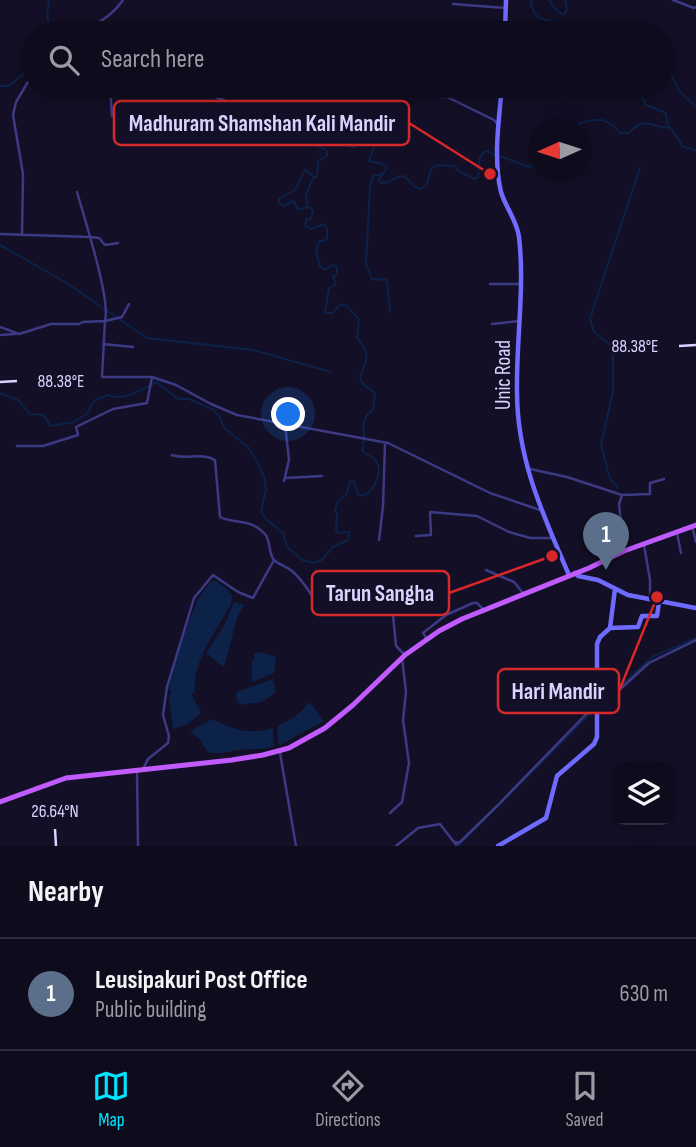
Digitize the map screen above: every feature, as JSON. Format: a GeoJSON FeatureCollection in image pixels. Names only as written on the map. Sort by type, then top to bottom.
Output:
{"type":"FeatureCollection","features":[{"type":"Feature","properties":{"kind":"main road"},"geometry":{"type":"LineString","coordinates":[[505,21],[506,0]]}},
{"type":"Feature","properties":{"kind":"main road"},"geometry":{"type":"LineString","coordinates":[[499,125],[501,98]]}},
{"type":"Feature","properties":{"kind":"main road","name":"Unic Road"},"geometry":{"type":"LineString","coordinates":[[499,125],[501,191],[519,235],[517,393],[527,468],[552,538],[572,574]]}},
{"type":"Feature","properties":{"kind":"main road"},"geometry":{"type":"LineString","coordinates":[[0,802],[66,778],[232,760],[280,751],[326,727],[354,705],[403,657],[427,639],[462,619],[624,551],[694,526]]}},
{"type":"Feature","properties":{"kind":"main road"},"geometry":{"type":"LineString","coordinates":[[572,574],[649,600],[696,608]]}},
{"type":"Feature","properties":{"kind":"main road"},"geometry":{"type":"LineString","coordinates":[[610,628],[615,589]]}},
{"type":"Feature","properties":{"kind":"main road"},"geometry":{"type":"LineString","coordinates":[[498,846],[546,818],[556,776],[594,744],[597,737],[597,644],[600,637],[610,628],[638,627],[641,616],[657,616],[659,601]]}},
{"type":"Feature","properties":{"kind":"street"},"geometry":{"type":"LineString","coordinates":[[100,21],[113,15],[123,0]]}},
{"type":"Feature","properties":{"kind":"street"},"geometry":{"type":"LineString","coordinates":[[461,0],[465,5]]}},
{"type":"Feature","properties":{"kind":"street"},"geometry":{"type":"LineString","coordinates":[[673,0],[696,7]]}},
{"type":"Feature","properties":{"kind":"street"},"geometry":{"type":"LineString","coordinates":[[453,5],[506,8]]}},
{"type":"Feature","properties":{"kind":"street"},"geometry":{"type":"LineString","coordinates":[[21,93],[13,115],[23,174],[22,235]]}},
{"type":"Feature","properties":{"kind":"street"},"geometry":{"type":"LineString","coordinates":[[111,98],[112,116]]}},
{"type":"Feature","properties":{"kind":"street"},"geometry":{"type":"LineString","coordinates":[[218,98],[273,118]]}},
{"type":"Feature","properties":{"kind":"street"},"geometry":{"type":"LineString","coordinates":[[449,98],[499,125]]}},
{"type":"Feature","properties":{"kind":"street"},"geometry":{"type":"LineString","coordinates":[[77,192],[106,308],[102,377],[152,379],[176,385],[228,412],[385,442],[411,452],[490,493],[543,511]]}},
{"type":"Feature","properties":{"kind":"street"},"geometry":{"type":"LineString","coordinates":[[0,234],[90,237],[99,238],[111,246],[117,243]]}},
{"type":"Feature","properties":{"kind":"street"},"geometry":{"type":"LineString","coordinates":[[490,284],[520,284]]}},
{"type":"Feature","properties":{"kind":"street"},"geometry":{"type":"LineString","coordinates":[[0,335],[19,334],[51,324],[79,324],[120,318],[129,304]]}},
{"type":"Feature","properties":{"kind":"street"},"geometry":{"type":"LineString","coordinates":[[492,324],[519,321]]}},
{"type":"Feature","properties":{"kind":"street"},"geometry":{"type":"LineString","coordinates":[[0,327],[19,334]]}},
{"type":"Feature","properties":{"kind":"street"},"geometry":{"type":"LineString","coordinates":[[103,344],[133,347]]}},
{"type":"Feature","properties":{"kind":"street"},"geometry":{"type":"LineString","coordinates":[[17,446],[43,446],[78,435],[76,428],[100,414],[124,406],[147,403],[152,379]]}},
{"type":"Feature","properties":{"kind":"street"},"geometry":{"type":"LineString","coordinates":[[285,424],[289,460],[284,480],[322,476]]}},
{"type":"Feature","properties":{"kind":"street"},"geometry":{"type":"LineString","coordinates":[[379,540],[385,442]]}},
{"type":"Feature","properties":{"kind":"street"},"geometry":{"type":"LineString","coordinates":[[172,455],[210,456],[215,460],[220,517],[245,521],[264,533],[274,560],[293,572],[318,604],[328,612],[336,610],[373,582],[388,576],[394,577]]}},
{"type":"Feature","properties":{"kind":"street"},"geometry":{"type":"LineString","coordinates":[[527,468],[567,477],[622,495],[650,494],[650,483],[664,478]]}},
{"type":"Feature","properties":{"kind":"street"},"geometry":{"type":"LineString","coordinates":[[622,495],[619,504],[624,551]]}},
{"type":"Feature","properties":{"kind":"street"},"geometry":{"type":"LineString","coordinates":[[416,536],[430,535],[430,512],[477,516],[509,532],[530,538],[552,538]]}},
{"type":"Feature","properties":{"kind":"street"},"geometry":{"type":"LineString","coordinates":[[694,526],[696,542]]}},
{"type":"Feature","properties":{"kind":"street"},"geometry":{"type":"LineString","coordinates":[[677,533],[681,553]]}},
{"type":"Feature","properties":{"kind":"street"},"geometry":{"type":"LineString","coordinates":[[644,545],[650,580],[649,600]]}},
{"type":"Feature","properties":{"kind":"street"},"geometry":{"type":"LineString","coordinates":[[138,846],[140,769],[168,743],[163,703],[181,634],[194,598],[213,575],[238,592],[253,598],[274,560]]}},
{"type":"Feature","properties":{"kind":"street"},"geometry":{"type":"LineString","coordinates":[[486,570],[514,582],[523,593]]}},
{"type":"Feature","properties":{"kind":"street"},"geometry":{"type":"LineString","coordinates":[[390,813],[402,802],[409,763],[403,720],[406,692],[403,657],[397,646],[391,595],[394,586],[405,584]]}},
{"type":"Feature","properties":{"kind":"street"},"geometry":{"type":"LineString","coordinates":[[427,639],[423,633],[446,615],[473,603],[477,603],[484,610]]}},
{"type":"Feature","properties":{"kind":"street"},"geometry":{"type":"LineString","coordinates":[[597,710],[649,663],[696,640]]}},
{"type":"Feature","properties":{"kind":"street"},"geometry":{"type":"LineString","coordinates":[[397,846],[418,828],[440,824],[456,844],[458,843],[482,822],[597,704]]}},
{"type":"Feature","properties":{"kind":"street"},"geometry":{"type":"LineString","coordinates":[[280,751],[296,846]]}},
{"type":"Feature","properties":{"kind":"water"},"geometry":{"type":"Polygon","coordinates":[[[214,580],[232,596],[231,604],[206,647],[197,669],[195,693],[191,693],[201,713],[188,724],[173,729],[169,699],[171,690],[168,689],[192,613],[206,587],[214,580]]]}},
{"type":"Feature","properties":{"kind":"water"},"geometry":{"type":"Polygon","coordinates":[[[234,602],[244,605],[237,618],[224,668],[206,653],[225,624],[234,602]]]}},
{"type":"Feature","properties":{"kind":"water"},"geometry":{"type":"Polygon","coordinates":[[[259,652],[276,656],[274,673],[252,682],[252,661],[255,659],[253,654],[259,652]]]}},
{"type":"Feature","properties":{"kind":"water"},"geometry":{"type":"Polygon","coordinates":[[[273,679],[276,692],[262,702],[241,705],[237,701],[236,692],[273,679]]]}},
{"type":"Feature","properties":{"kind":"water"},"geometry":{"type":"Polygon","coordinates":[[[310,702],[324,721],[280,745],[277,726],[295,717],[310,702]]]}},
{"type":"Feature","properties":{"kind":"water"},"geometry":{"type":"Polygon","coordinates":[[[212,719],[241,730],[273,728],[274,746],[208,752],[190,731],[212,719]]]}},
{"type":"Feature","properties":{"kind":"waterway"},"geometry":{"type":"LineString","coordinates":[[48,21],[49,0]]}},
{"type":"Feature","properties":{"kind":"waterway"},"geometry":{"type":"LineString","coordinates":[[531,0],[537,16],[548,21]]}},
{"type":"Feature","properties":{"kind":"waterway"},"geometry":{"type":"LineString","coordinates":[[549,0],[555,9],[564,15],[567,9],[565,0]]}},
{"type":"Feature","properties":{"kind":"waterway"},"geometry":{"type":"LineString","coordinates":[[0,86],[9,86],[21,76]]}},
{"type":"Feature","properties":{"kind":"waterway"},"geometry":{"type":"LineString","coordinates":[[675,82],[680,92],[696,107]]}},
{"type":"Feature","properties":{"kind":"waterway"},"geometry":{"type":"LineString","coordinates":[[642,98],[646,105],[666,113],[667,123],[683,147],[696,150]]}},
{"type":"Feature","properties":{"kind":"waterway"},"geometry":{"type":"LineString","coordinates":[[0,393],[18,400],[30,414],[44,415],[50,426],[74,422],[88,413],[93,403],[108,395],[127,396],[157,382],[178,399],[189,399],[212,409],[219,416],[224,428],[248,447],[259,465],[266,489],[261,512],[266,519],[283,533],[287,547],[302,560],[314,563],[322,560],[333,547],[348,540],[349,532],[338,533],[336,530],[335,510],[338,501],[346,495],[350,481],[354,481],[358,494],[364,496],[374,485],[379,470],[376,461],[362,450],[363,424],[373,409],[375,393],[362,383],[360,377],[367,356],[357,337],[359,319],[347,306],[340,304],[333,313],[325,313],[329,288],[336,284],[333,277],[337,274],[337,268],[333,265],[324,270],[320,266],[316,252],[319,242],[327,239],[327,229],[324,224],[311,229],[306,226],[306,220],[311,218],[313,211],[310,207],[298,209],[294,201],[283,206],[279,203],[279,199],[295,190],[305,170],[317,177],[318,161],[327,156],[327,151],[301,135],[303,129],[314,117],[326,131],[332,132],[336,126],[341,125],[344,132],[343,143],[355,147],[354,126],[362,124],[374,146],[369,161],[383,164],[387,168],[379,179],[381,183],[404,176],[420,189],[427,185],[431,169],[438,165],[455,166],[460,172],[475,179],[478,177],[480,157],[484,152],[495,155]]}},
{"type":"Feature","properties":{"kind":"waterway"},"geometry":{"type":"LineString","coordinates":[[591,121],[606,121],[620,133],[629,133],[644,123],[669,128]]}},
{"type":"Feature","properties":{"kind":"waterway"},"geometry":{"type":"LineString","coordinates":[[500,156],[528,167]]}},
{"type":"Feature","properties":{"kind":"waterway"},"geometry":{"type":"LineString","coordinates":[[618,488],[610,479],[601,445],[613,391],[613,347],[594,332],[590,319],[640,168]]}},
{"type":"Feature","properties":{"kind":"waterway"},"geometry":{"type":"LineString","coordinates":[[381,174],[373,176],[370,186],[366,264],[372,279],[387,280],[390,312]]}},
{"type":"Feature","properties":{"kind":"waterway"},"geometry":{"type":"LineString","coordinates":[[307,206],[306,195],[313,178]]}},
{"type":"Feature","properties":{"kind":"waterway"},"geometry":{"type":"LineString","coordinates":[[0,245],[65,282],[147,338],[253,350],[331,372]]}},
{"type":"Feature","properties":{"kind":"waterway"},"geometry":{"type":"LineString","coordinates":[[600,705],[652,657],[696,638]]}},
{"type":"Feature","properties":{"kind":"waterway"},"geometry":{"type":"LineString","coordinates":[[458,846],[594,710]]}},
{"type":"Feature","properties":{"kind":"place","name":"Madhuram Shamshan Kali Mandir"},"geometry":{"type":"Point","coordinates":[490,174]}},
{"type":"Feature","properties":{"kind":"place","name":"Tarun Sangha"},"geometry":{"type":"Point","coordinates":[552,556]}},
{"type":"Feature","properties":{"kind":"place","name":"Leusipakuri Post Office"},"geometry":{"type":"Point","coordinates":[606,570]}},
{"type":"Feature","properties":{"kind":"place","name":"Hari Mandir"},"geometry":{"type":"Point","coordinates":[657,597]}}]}
